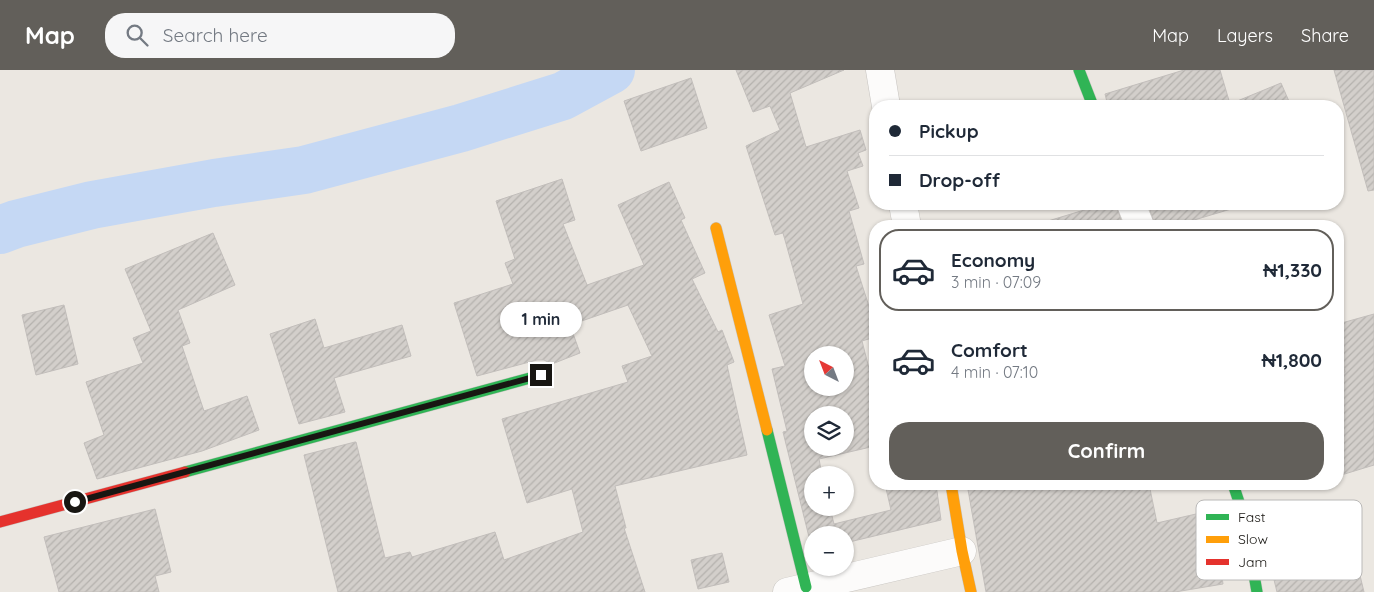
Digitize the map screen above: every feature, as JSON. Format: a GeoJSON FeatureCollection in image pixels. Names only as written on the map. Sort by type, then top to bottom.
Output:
{"type":"FeatureCollection","features":[{"type":"Feature","properties":{"kind":"street"},"geometry":{"type":"LineString","coordinates":[[880,70],[885,100]]}},
{"type":"Feature","properties":{"kind":"street"},"geometry":{"type":"LineString","coordinates":[[1079,70],[1091,100]]}},
{"type":"Feature","properties":{"kind":"street"},"geometry":{"type":"LineString","coordinates":[[716,228],[796,590],[962,551]]}},
{"type":"Feature","properties":{"kind":"street"},"geometry":{"type":"LineString","coordinates":[[0,522],[541,375]]}},
{"type":"Feature","properties":{"kind":"street"},"geometry":{"type":"LineString","coordinates":[[952,490],[962,551],[972,592]]}},
{"type":"Feature","properties":{"kind":"building"},"geometry":{"type":"Polygon","coordinates":[[[736,70],[844,70],[790,93],[806,147],[860,130],[866,150],[858,153],[863,166],[847,171],[859,208],[849,211],[864,264],[856,266],[869,306],[869,339],[862,341],[869,368],[869,447],[854,451],[854,406],[804,406],[804,456],[832,456],[819,459],[820,466],[804,466],[804,516],[832,516],[834,524],[891,510],[886,490],[937,490],[941,520],[854,541],[854,526],[806,526],[783,432],[787,431],[772,369],[785,366],[769,315],[803,304],[783,233],[775,235],[746,146],[780,130],[770,106],[753,112],[736,70]]]}},
{"type":"Feature","properties":{"kind":"building"},"geometry":{"type":"Polygon","coordinates":[[[1184,70],[1220,70],[1229,100],[1106,100],[1105,94],[1184,70]]]}},
{"type":"Feature","properties":{"kind":"building"},"geometry":{"type":"Polygon","coordinates":[[[1334,70],[1374,70],[1374,190],[1368,191],[1344,100],[1334,70]]]}},
{"type":"Feature","properties":{"kind":"building"},"geometry":{"type":"Polygon","coordinates":[[[691,78],[707,128],[641,151],[624,101],[691,78]]]}},
{"type":"Feature","properties":{"kind":"building"},"geometry":{"type":"Polygon","coordinates":[[[1281,83],[1288,100],[1240,100],[1281,83]]]}},
{"type":"Feature","properties":{"kind":"building"},"geometry":{"type":"Polygon","coordinates":[[[562,179],[575,220],[563,224],[587,285],[644,265],[618,205],[669,182],[685,218],[681,220],[705,273],[692,279],[718,332],[722,330],[734,362],[727,365],[747,455],[615,486],[626,528],[624,528],[645,592],[338,592],[304,455],[355,442],[385,558],[410,552],[412,557],[495,532],[504,560],[583,532],[572,489],[527,503],[502,419],[628,382],[622,366],[652,356],[628,305],[570,325],[580,353],[552,364],[544,360],[537,360],[477,376],[454,303],[513,284],[505,263],[515,259],[496,201],[562,179]]]}},
{"type":"Feature","properties":{"kind":"building"},"geometry":{"type":"Polygon","coordinates":[[[1084,210],[1118,210],[1121,220],[1051,220],[1084,210]]]}},
{"type":"Feature","properties":{"kind":"building"},"geometry":{"type":"Polygon","coordinates":[[[1150,210],[1228,210],[1194,220],[1153,220],[1150,210]]]}},
{"type":"Feature","properties":{"kind":"building"},"geometry":{"type":"Polygon","coordinates":[[[213,233],[235,285],[178,310],[190,343],[182,346],[204,411],[247,396],[259,430],[202,451],[97,479],[84,443],[104,435],[86,382],[143,363],[133,338],[151,331],[125,269],[213,233]]]}},
{"type":"Feature","properties":{"kind":"building"},"geometry":{"type":"Polygon","coordinates":[[[64,305],[78,364],[36,375],[22,315],[64,305]]]}},
{"type":"Feature","properties":{"kind":"building"},"geometry":{"type":"Polygon","coordinates":[[[1374,314],[1374,465],[1344,474],[1345,372],[1344,322],[1374,314]]]}},
{"type":"Feature","properties":{"kind":"building"},"geometry":{"type":"Polygon","coordinates":[[[315,319],[324,348],[402,325],[411,356],[334,378],[345,412],[299,424],[270,334],[315,319]]]}},
{"type":"Feature","properties":{"kind":"building"},"geometry":{"type":"Polygon","coordinates":[[[968,490],[1150,490],[1157,523],[1196,514],[1196,580],[1222,580],[1223,584],[1175,592],[986,592],[968,490]]]}},
{"type":"Feature","properties":{"kind":"building"},"geometry":{"type":"Polygon","coordinates":[[[155,509],[171,572],[155,576],[159,592],[59,592],[44,537],[155,509]]]}},
{"type":"Feature","properties":{"kind":"building"},"geometry":{"type":"Polygon","coordinates":[[[722,553],[729,582],[698,589],[691,560],[722,553]]]}},
{"type":"Feature","properties":{"kind":"building"},"geometry":{"type":"Polygon","coordinates":[[[1274,580],[1361,580],[1364,592],[1277,592],[1274,580]]]}},
{"type":"Feature","properties":{"kind":"waterway"},"geometry":{"type":"LineString","coordinates":[[0,230],[16,224],[92,205],[214,183],[304,170],[461,128],[563,96],[611,70]]}},
{"type":"Feature","properties":{"kind":"traffic: fast"},"geometry":{"type":"LineString","coordinates":[[1079,70],[1091,100]]}},
{"type":"Feature","properties":{"kind":"traffic: fast"},"geometry":{"type":"LineString","coordinates":[[185,472],[541,375]]}},
{"type":"Feature","properties":{"kind":"traffic: fast"},"geometry":{"type":"LineString","coordinates":[[767,430],[806,587]]}},
{"type":"Feature","properties":{"kind":"traffic: fast"},"geometry":{"type":"LineString","coordinates":[[1235,490],[1238,500]]}},
{"type":"Feature","properties":{"kind":"traffic: fast"},"geometry":{"type":"LineString","coordinates":[[1255,580],[1257,592]]}},
{"type":"Feature","properties":{"kind":"traffic: slow"},"geometry":{"type":"LineString","coordinates":[[716,228],[767,430]]}},
{"type":"Feature","properties":{"kind":"traffic: slow"},"geometry":{"type":"LineString","coordinates":[[952,490],[971,592]]}},
{"type":"Feature","properties":{"kind":"traffic: jam"},"geometry":{"type":"LineString","coordinates":[[0,522],[185,472]]}},
{"type":"Feature","properties":{"kind":"route"},"geometry":{"type":"LineString","coordinates":[[75,502],[541,375]]}}]}
